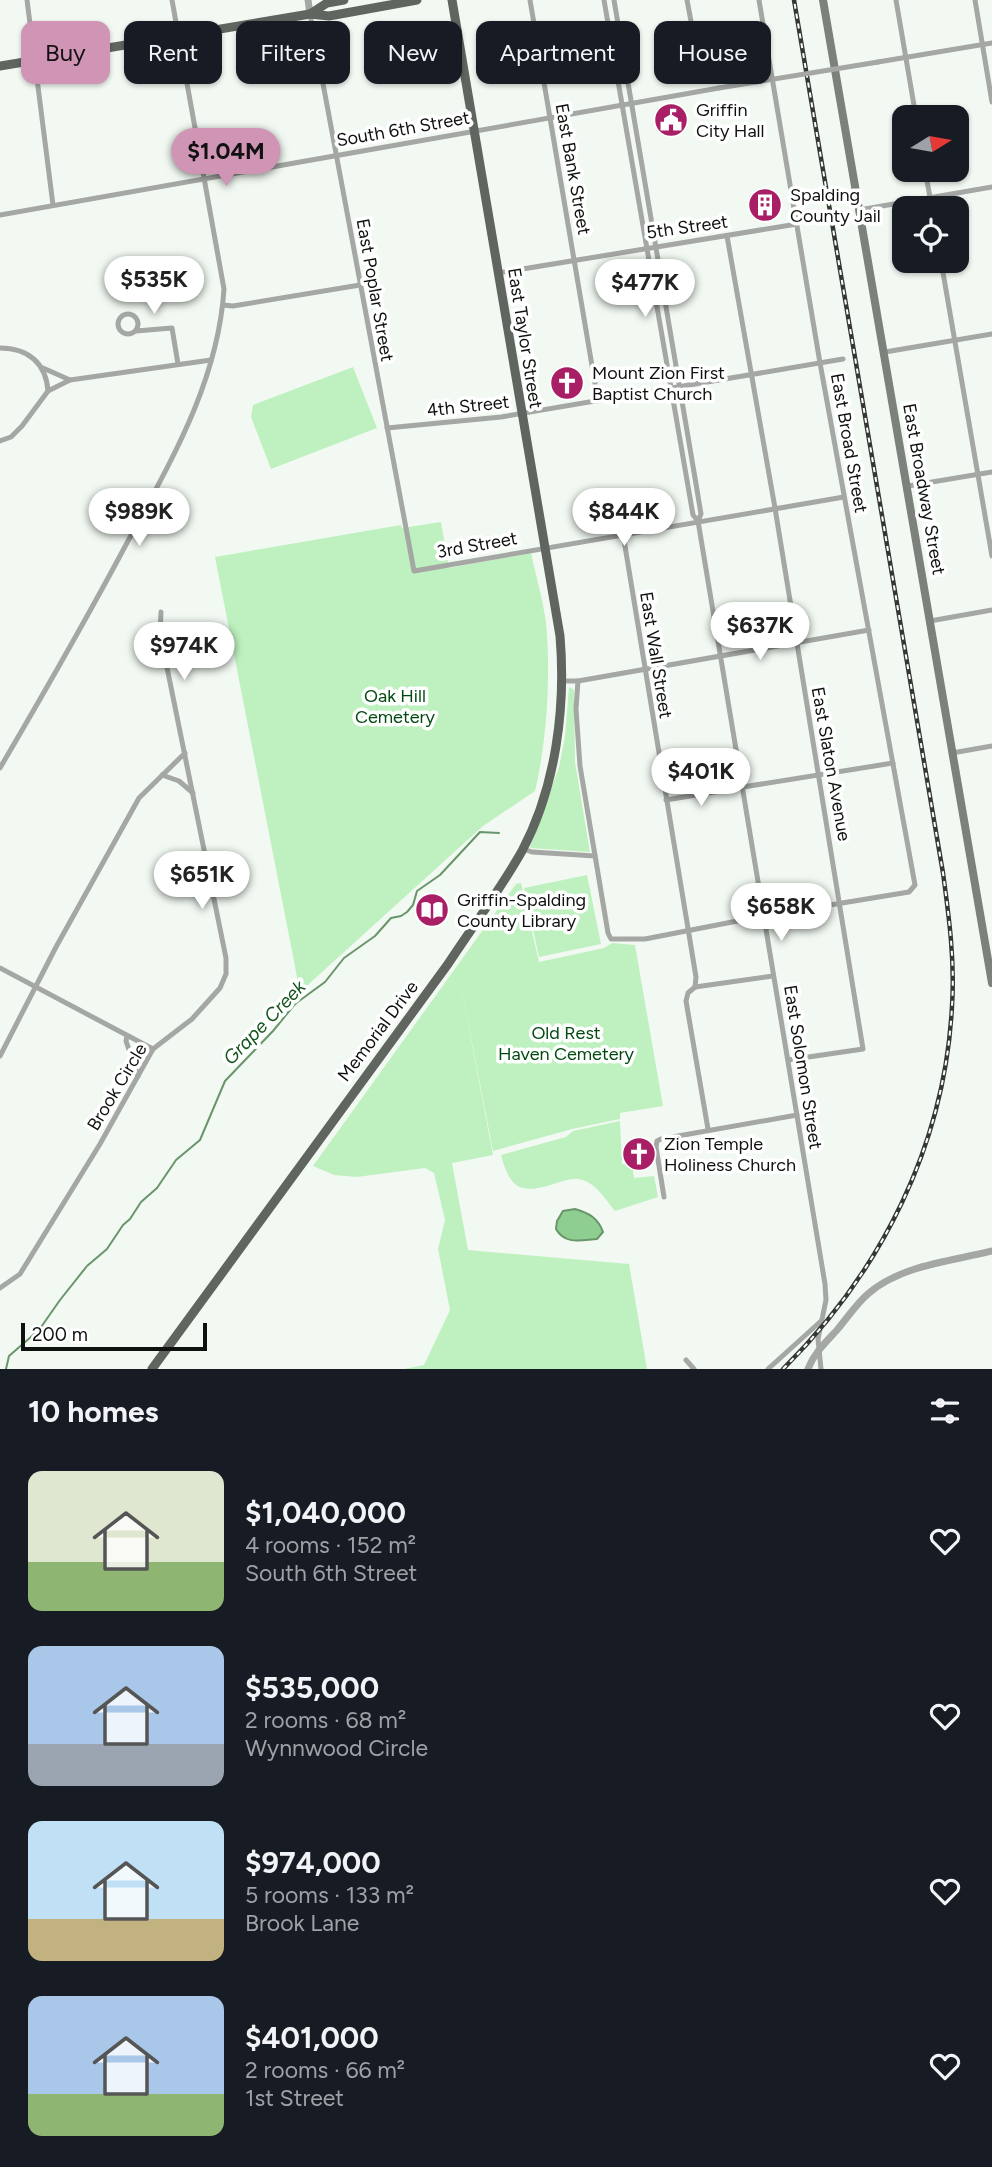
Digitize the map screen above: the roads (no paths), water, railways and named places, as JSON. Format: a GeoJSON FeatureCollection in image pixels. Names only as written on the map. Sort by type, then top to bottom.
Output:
{"type":"FeatureCollection","features":[{"type":"Feature","properties":{"kind":"main road"},"geometry":{"type":"LineString","coordinates":[[310,14],[327,3],[345,0]]}},
{"type":"Feature","properties":{"kind":"main road"},"geometry":{"type":"LineString","coordinates":[[222,29],[310,14],[329,16],[417,0]]}},
{"type":"Feature","properties":{"kind":"main road","name":"East Taylor Street"},"geometry":{"type":"LineString","coordinates":[[452,0],[560,636],[561,681]]}},
{"type":"Feature","properties":{"kind":"main road","name":"East Broadway Street"},"geometry":{"type":"LineString","coordinates":[[823,0],[992,983]]}},
{"type":"Feature","properties":{"kind":"main road"},"geometry":{"type":"LineString","coordinates":[[0,66],[21,62]]}},
{"type":"Feature","properties":{"kind":"main road","name":"Memorial Drive"},"geometry":{"type":"LineString","coordinates":[[152,1369],[448,964],[523,849],[551,767],[558,730],[561,681]]}},
{"type":"Feature","properties":{"kind":"street"},"geometry":{"type":"LineString","coordinates":[[27,0],[29,21]]}},
{"type":"Feature","properties":{"kind":"street"},"geometry":{"type":"LineString","coordinates":[[172,0],[176,21]]}},
{"type":"Feature","properties":{"kind":"street"},"geometry":{"type":"LineString","coordinates":[[308,0],[310,14]]}},
{"type":"Feature","properties":{"kind":"street","name":"East Bank Street"},"geometry":{"type":"LineString","coordinates":[[530,0],[574,259]]}},
{"type":"Feature","properties":{"kind":"street","name":"East Solomon Street"},"geometry":{"type":"LineString","coordinates":[[604,0],[670,387],[694,514],[698,521],[825,1284],[826,1300],[818,1350],[821,1369]]}},
{"type":"Feature","properties":{"kind":"street","name":"East Solomon Street"},"geometry":{"type":"LineString","coordinates":[[614,0],[701,514],[698,521]]}},
{"type":"Feature","properties":{"kind":"street"},"geometry":{"type":"LineString","coordinates":[[687,0],[691,21]]}},
{"type":"Feature","properties":{"kind":"street","name":"East Broad Street"},"geometry":{"type":"LineString","coordinates":[[759,0],[820,363],[915,885],[914,890],[909,892],[841,903]]}},
{"type":"Feature","properties":{"kind":"street"},"geometry":{"type":"LineString","coordinates":[[896,0],[914,105]]}},
{"type":"Feature","properties":{"kind":"street"},"geometry":{"type":"LineString","coordinates":[[975,0],[992,102]]}},
{"type":"Feature","properties":{"kind":"street","name":"East Poplar Street"},"geometry":{"type":"LineString","coordinates":[[310,14],[414,571]]}},
{"type":"Feature","properties":{"kind":"street","name":"South 6th Street"},"geometry":{"type":"LineString","coordinates":[[0,215],[337,154],[992,43]]}},
{"type":"Feature","properties":{"kind":"street"},"geometry":{"type":"LineString","coordinates":[[37,84],[53,205]]}},
{"type":"Feature","properties":{"kind":"street"},"geometry":{"type":"LineString","coordinates":[[0,768],[56,675],[172,460],[201,396],[211,360],[224,289],[187,84]]}},
{"type":"Feature","properties":{"kind":"street"},"geometry":{"type":"LineString","coordinates":[[941,196],[992,187]]}},
{"type":"Feature","properties":{"kind":"street"},"geometry":{"type":"LineString","coordinates":[[859,210],[892,204]]}},
{"type":"Feature","properties":{"kind":"street","name":"5th Street"},"geometry":{"type":"LineString","coordinates":[[498,272],[797,224]]}},
{"type":"Feature","properties":{"kind":"street","name":"East Slaton Avenue"},"geometry":{"type":"LineString","coordinates":[[727,236],[775,508],[863,1049],[788,1060]]}},
{"type":"Feature","properties":{"kind":"street"},"geometry":{"type":"LineString","coordinates":[[574,259],[598,401]]}},
{"type":"Feature","properties":{"kind":"street"},"geometry":{"type":"LineString","coordinates":[[943,273],[992,555]]}},
{"type":"Feature","properties":{"kind":"street"},"geometry":{"type":"LineString","coordinates":[[223,305],[233,306],[360,285]]}},
{"type":"Feature","properties":{"kind":"street"},"geometry":{"type":"LineString","coordinates":[[136,331],[138,321],[134,315],[127,313],[121,316],[117,322],[120,331],[126,335],[136,331],[172,328],[178,364]]}},
{"type":"Feature","properties":{"kind":"street"},"geometry":{"type":"LineString","coordinates":[[884,352],[992,334]]}},
{"type":"Feature","properties":{"kind":"street"},"geometry":{"type":"LineString","coordinates":[[0,348],[13,348],[27,354],[43,368],[70,380]]}},
{"type":"Feature","properties":{"kind":"street","name":"4th Street"},"geometry":{"type":"LineString","coordinates":[[387,429],[521,414],[843,359]]}},
{"type":"Feature","properties":{"kind":"street"},"geometry":{"type":"LineString","coordinates":[[0,441],[11,437],[22,426],[48,391],[70,380],[211,360]]}},
{"type":"Feature","properties":{"kind":"street"},"geometry":{"type":"LineString","coordinates":[[43,368],[48,391]]}},
{"type":"Feature","properties":{"kind":"street"},"geometry":{"type":"LineString","coordinates":[[908,486],[992,472]]}},
{"type":"Feature","properties":{"kind":"street","name":"3rd Street"},"geometry":{"type":"LineString","coordinates":[[414,571],[844,497]]}},
{"type":"Feature","properties":{"kind":"street","name":"East Wall Street"},"geometry":{"type":"LineString","coordinates":[[623,534],[696,977],[695,987],[688,993],[686,1001],[708,1129]]}},
{"type":"Feature","properties":{"kind":"street"},"geometry":{"type":"LineString","coordinates":[[930,621],[992,610]]}},
{"type":"Feature","properties":{"kind":"street","name":"Brook Circle"},"geometry":{"type":"LineString","coordinates":[[0,1288],[20,1274],[100,1144],[153,1049],[210,1002],[226,974],[226,958],[160,633],[161,612]]}},
{"type":"Feature","properties":{"kind":"street"},"geometry":{"type":"LineString","coordinates":[[561,681],[578,681],[869,630]]}},
{"type":"Feature","properties":{"kind":"street"},"geometry":{"type":"LineString","coordinates":[[578,681],[576,709],[579,763],[611,939],[631,941],[841,903]]}},
{"type":"Feature","properties":{"kind":"street"},"geometry":{"type":"LineString","coordinates":[[952,752],[992,747]]}},
{"type":"Feature","properties":{"kind":"street"},"geometry":{"type":"LineString","coordinates":[[0,1056],[139,798],[185,753]]}},
{"type":"Feature","properties":{"kind":"street"},"geometry":{"type":"LineString","coordinates":[[743,787],[893,763]]}},
{"type":"Feature","properties":{"kind":"street"},"geometry":{"type":"LineString","coordinates":[[162,775],[179,781],[193,793]]}},
{"type":"Feature","properties":{"kind":"street"},"geometry":{"type":"LineString","coordinates":[[666,800],[732,789]]}},
{"type":"Feature","properties":{"kind":"street"},"geometry":{"type":"LineString","coordinates":[[523,849],[532,852],[595,856]]}},
{"type":"Feature","properties":{"kind":"street"},"geometry":{"type":"LineString","coordinates":[[753,918],[766,931]]}},
{"type":"Feature","properties":{"kind":"street"},"geometry":{"type":"LineString","coordinates":[[0,968],[153,1049]]}},
{"type":"Feature","properties":{"kind":"street"},"geometry":{"type":"LineString","coordinates":[[695,987],[773,976]]}},
{"type":"Feature","properties":{"kind":"street"},"geometry":{"type":"LineString","coordinates":[[127,1036],[126,1041],[138,1076]]}},
{"type":"Feature","properties":{"kind":"street"},"geometry":{"type":"LineString","coordinates":[[664,1197],[657,1142],[661,1139],[797,1115]]}},
{"type":"Feature","properties":{"kind":"street"},"geometry":{"type":"LineString","coordinates":[[808,1369],[818,1350],[869,1293],[909,1271],[992,1251]]}},
{"type":"Feature","properties":{"kind":"street"},"geometry":{"type":"LineString","coordinates":[[768,1369],[822,1321]]}},
{"type":"Feature","properties":{"kind":"street"},"geometry":{"type":"LineString","coordinates":[[686,1360],[694,1369]]}},
{"type":"Feature","properties":{"kind":"waterway","name":"Grape Creek"},"geometry":{"type":"LineString","coordinates":[[6,1369],[9,1356],[39,1330],[87,1266],[107,1249],[141,1202],[157,1188],[176,1160],[200,1140],[225,1081],[295,1004],[325,982],[344,958],[375,936],[391,918],[407,912],[413,905],[417,891],[440,875],[480,832],[499,833]]}},
{"type":"Feature","properties":{"kind":"railway"},"geometry":{"type":"LineString","coordinates":[[783,1369],[850,1291],[878,1248],[902,1203],[936,1108],[947,1058],[953,989],[951,939],[943,873],[794,0]]}},
{"type":"Feature","properties":{"kind":"place","name":"Griffin City Hall"},"geometry":{"type":"Point","coordinates":[671,120]}},
{"type":"Feature","properties":{"kind":"place","name":"Spalding County Jail"},"geometry":{"type":"Point","coordinates":[765,205]}},
{"type":"Feature","properties":{"kind":"place","name":"Mount Zion First Baptist Church"},"geometry":{"type":"Point","coordinates":[567,383]}},
{"type":"Feature","properties":{"kind":"place","name":"Griffin-Spalding County Library"},"geometry":{"type":"Point","coordinates":[432,910]}},
{"type":"Feature","properties":{"kind":"place","name":"Zion Temple Holiness Church"},"geometry":{"type":"Point","coordinates":[639,1154]}},
{"type":"Feature","properties":{"kind":"park label","name":"Oak Hill Cemetery"},"geometry":{"type":"Point","coordinates":[395,706]}},
{"type":"Feature","properties":{"kind":"park label","name":"Old Rest Haven Cemetery"},"geometry":{"type":"Point","coordinates":[566,1043]}}]}
